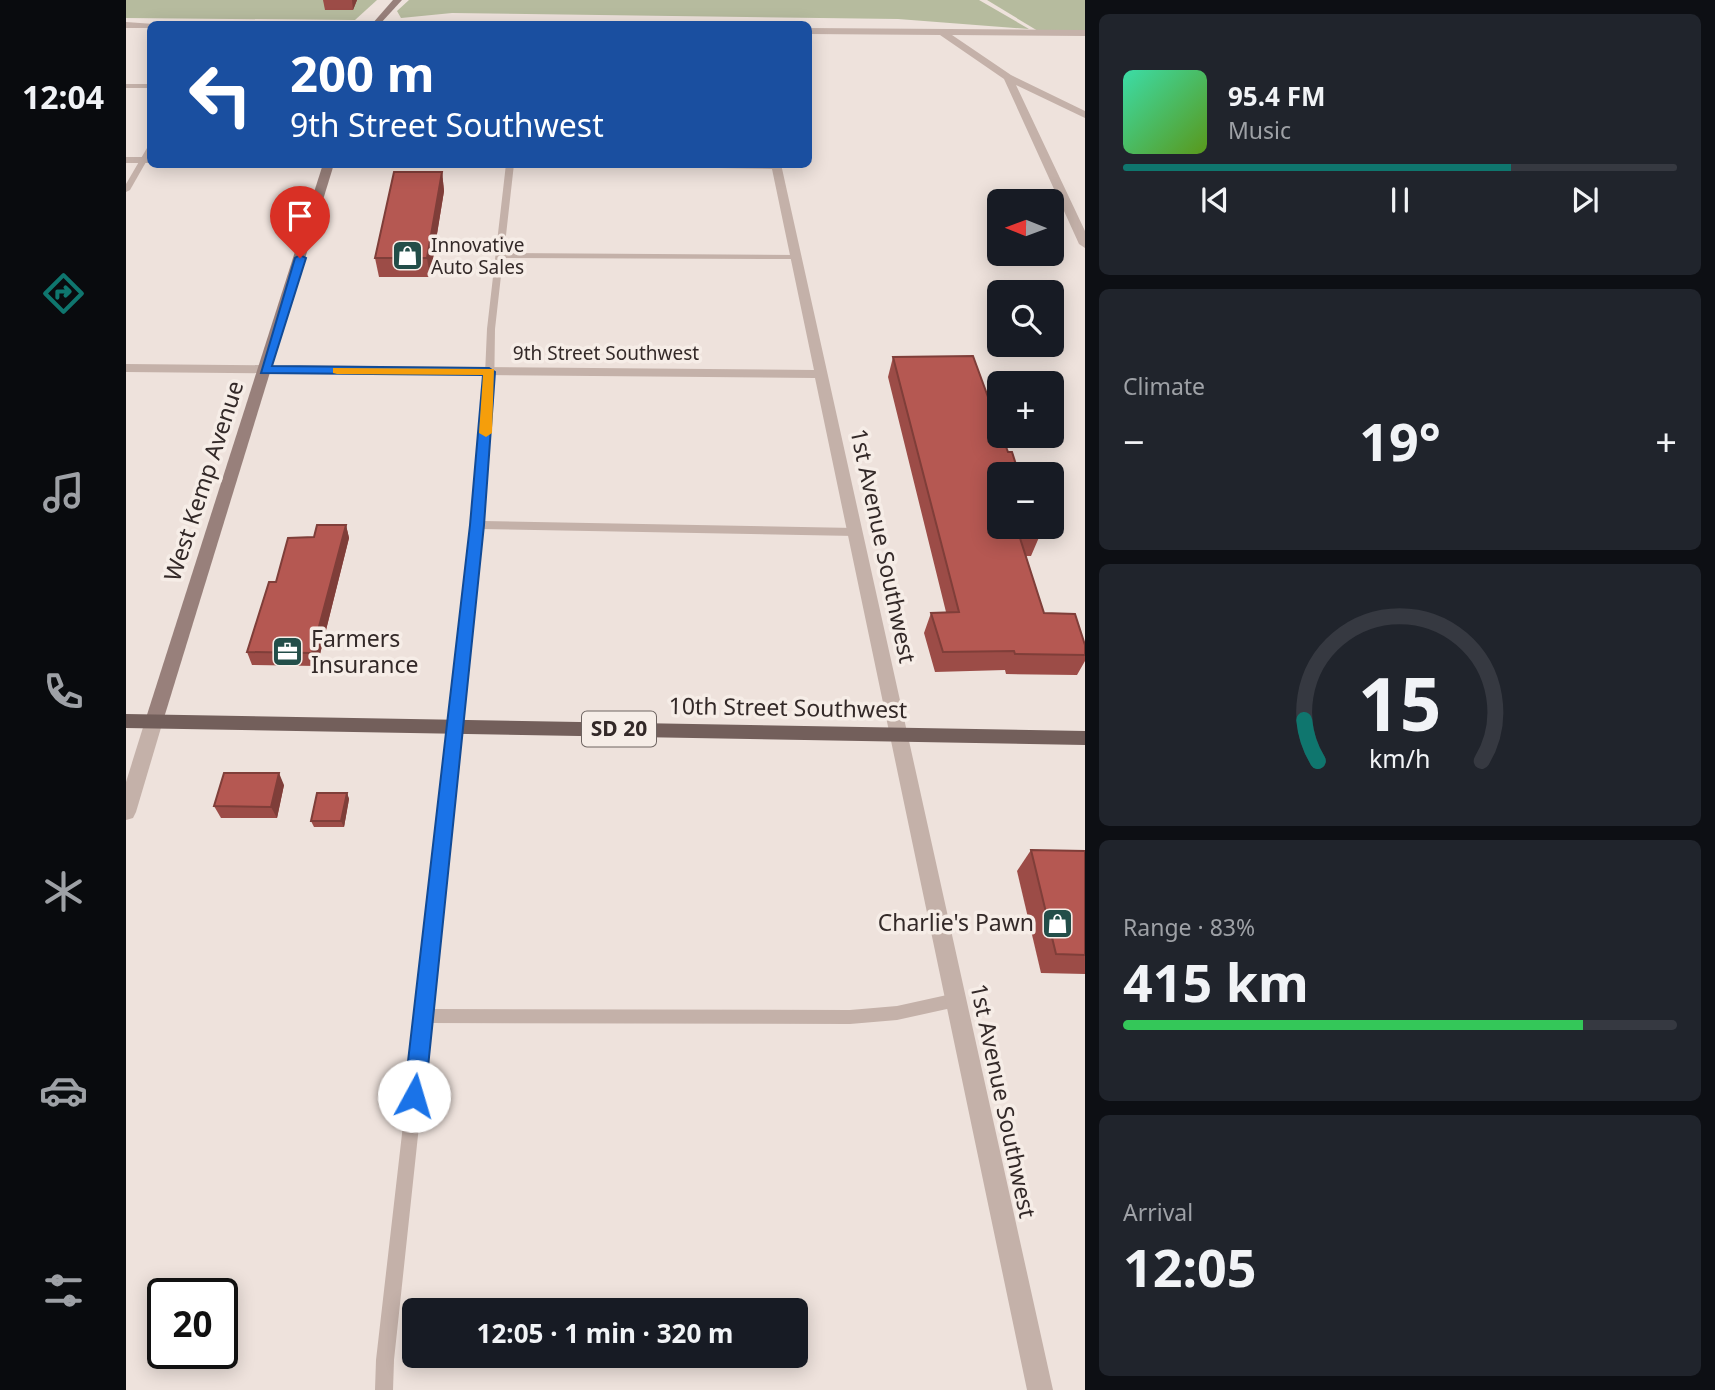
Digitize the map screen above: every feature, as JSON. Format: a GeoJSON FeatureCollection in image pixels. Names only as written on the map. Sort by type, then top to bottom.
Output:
{"type":"FeatureCollection","features":[{"type":"Feature","properties":{"kind":"main road"},"geometry":{"type":"LineString","coordinates":[[379,21],[398,0]]}},
{"type":"Feature","properties":{"kind":"main road","name":"West Kemp Avenue"},"geometry":{"type":"LineString","coordinates":[[154,721],[328,168]]}},
{"type":"Feature","properties":{"kind":"main road","name":"SD 20"},"geometry":{"type":"LineString","coordinates":[[126,721],[154,721]]}},
{"type":"Feature","properties":{"kind":"main road","name":"10th Street Southwest"},"geometry":{"type":"LineString","coordinates":[[154,721],[1085,738]]}},
{"type":"Feature","properties":{"kind":"street"},"geometry":{"type":"LineString","coordinates":[[126,25],[147,25]]}},
{"type":"Feature","properties":{"kind":"street"},"geometry":{"type":"LineString","coordinates":[[812,31],[1085,33]]}},
{"type":"Feature","properties":{"kind":"street"},"geometry":{"type":"LineString","coordinates":[[942,32],[1007,77],[1085,116]]}},
{"type":"Feature","properties":{"kind":"street"},"geometry":{"type":"LineString","coordinates":[[1007,77],[1085,244]]}},
{"type":"Feature","properties":{"kind":"street"},"geometry":{"type":"LineString","coordinates":[[126,160],[147,157]]}},
{"type":"Feature","properties":{"kind":"street","name":"1st Avenue Southwest"},"geometry":{"type":"LineString","coordinates":[[777,168],[1040,1390]]}},
{"type":"Feature","properties":{"kind":"street","name":"9th Street Southwest"},"geometry":{"type":"LineString","coordinates":[[126,368],[821,374]]}},
{"type":"Feature","properties":{"kind":"street","name":"West Kemp Avenue"},"geometry":{"type":"LineString","coordinates":[[126,812],[154,721]]}},
{"type":"Feature","properties":{"kind":"lane"},"geometry":{"type":"LineString","coordinates":[[126,86],[147,86]]}},
{"type":"Feature","properties":{"kind":"lane"},"geometry":{"type":"LineString","coordinates":[[126,190],[147,160]]}},
{"type":"Feature","properties":{"kind":"lane"},"geometry":{"type":"LineString","coordinates":[[384,1390],[477,525],[510,168]]}},
{"type":"Feature","properties":{"kind":"lane"},"geometry":{"type":"LineString","coordinates":[[500,255],[796,257]]}},
{"type":"Feature","properties":{"kind":"lane"},"geometry":{"type":"LineString","coordinates":[[477,525],[855,532]]}},
{"type":"Feature","properties":{"kind":"lane"},"geometry":{"type":"LineString","coordinates":[[423,1016],[850,1017],[897,1013],[956,1000]]}},
{"type":"Feature","properties":{"kind":"green space"},"geometry":{"type":"Polygon","coordinates":[[[126,0],[377,0],[355,20],[126,18],[126,0]]]}},
{"type":"Feature","properties":{"kind":"green space"},"geometry":{"type":"Polygon","coordinates":[[[409,0],[979,0],[1029,29],[898,19],[452,13],[401,18],[397,11],[409,0]]]}},
{"type":"Feature","properties":{"kind":"green space"},"geometry":{"type":"Polygon","coordinates":[[[987,0],[1085,0],[1085,31],[1038,31],[987,0]]]}},
{"type":"Feature","properties":{"kind":"building"},"geometry":{"type":"Polygon","coordinates":[[[394,172],[442,172],[427,258],[375,258],[394,172]]]}},
{"type":"Feature","properties":{"kind":"building"},"geometry":{"type":"Polygon","coordinates":[[[973,356],[987,394],[987,448],[1006,448],[1008,452],[1012,452],[1015,462],[987,462],[987,539],[1020,539],[1044,613],[1075,614],[1085,645],[1085,655],[1015,654],[1014,651],[943,652],[931,613],[959,612],[893,357],[973,356]]]}},
{"type":"Feature","properties":{"kind":"building"},"geometry":{"type":"Polygon","coordinates":[[[317,525],[346,525],[312,653],[247,652],[269,582],[276,582],[288,538],[314,537],[317,525]]]}},
{"type":"Feature","properties":{"kind":"building"},"geometry":{"type":"Polygon","coordinates":[[[224,773],[279,773],[271,807],[214,806],[224,773]]]}},
{"type":"Feature","properties":{"kind":"building"},"geometry":{"type":"Polygon","coordinates":[[[317,793],[347,793],[341,821],[311,821],[317,793]]]}},
{"type":"Feature","properties":{"kind":"building"},"geometry":{"type":"Polygon","coordinates":[[[1031,850],[1085,851],[1085,955],[1056,954],[1031,850]]]}},
{"type":"Feature","properties":{"kind":"slow traffic"},"geometry":{"type":"LineString","coordinates":[[337,371],[489,372],[486,433]]}},
{"type":"Feature","properties":{"kind":"place","name":"Innovative Auto Sales"},"geometry":{"type":"Point","coordinates":[408,256]}},
{"type":"Feature","properties":{"kind":"place","name":"Farmers Insurance"},"geometry":{"type":"Point","coordinates":[288,652]}},
{"type":"Feature","properties":{"kind":"place","name":"Charlie's Pawn"},"geometry":{"type":"Point","coordinates":[1057,923]}},
{"type":"Feature","properties":{"kind":"route"},"geometry":{"type":"LineString","coordinates":[[300,258],[265,370],[489,372],[477,525],[414,1096]]}}]}
